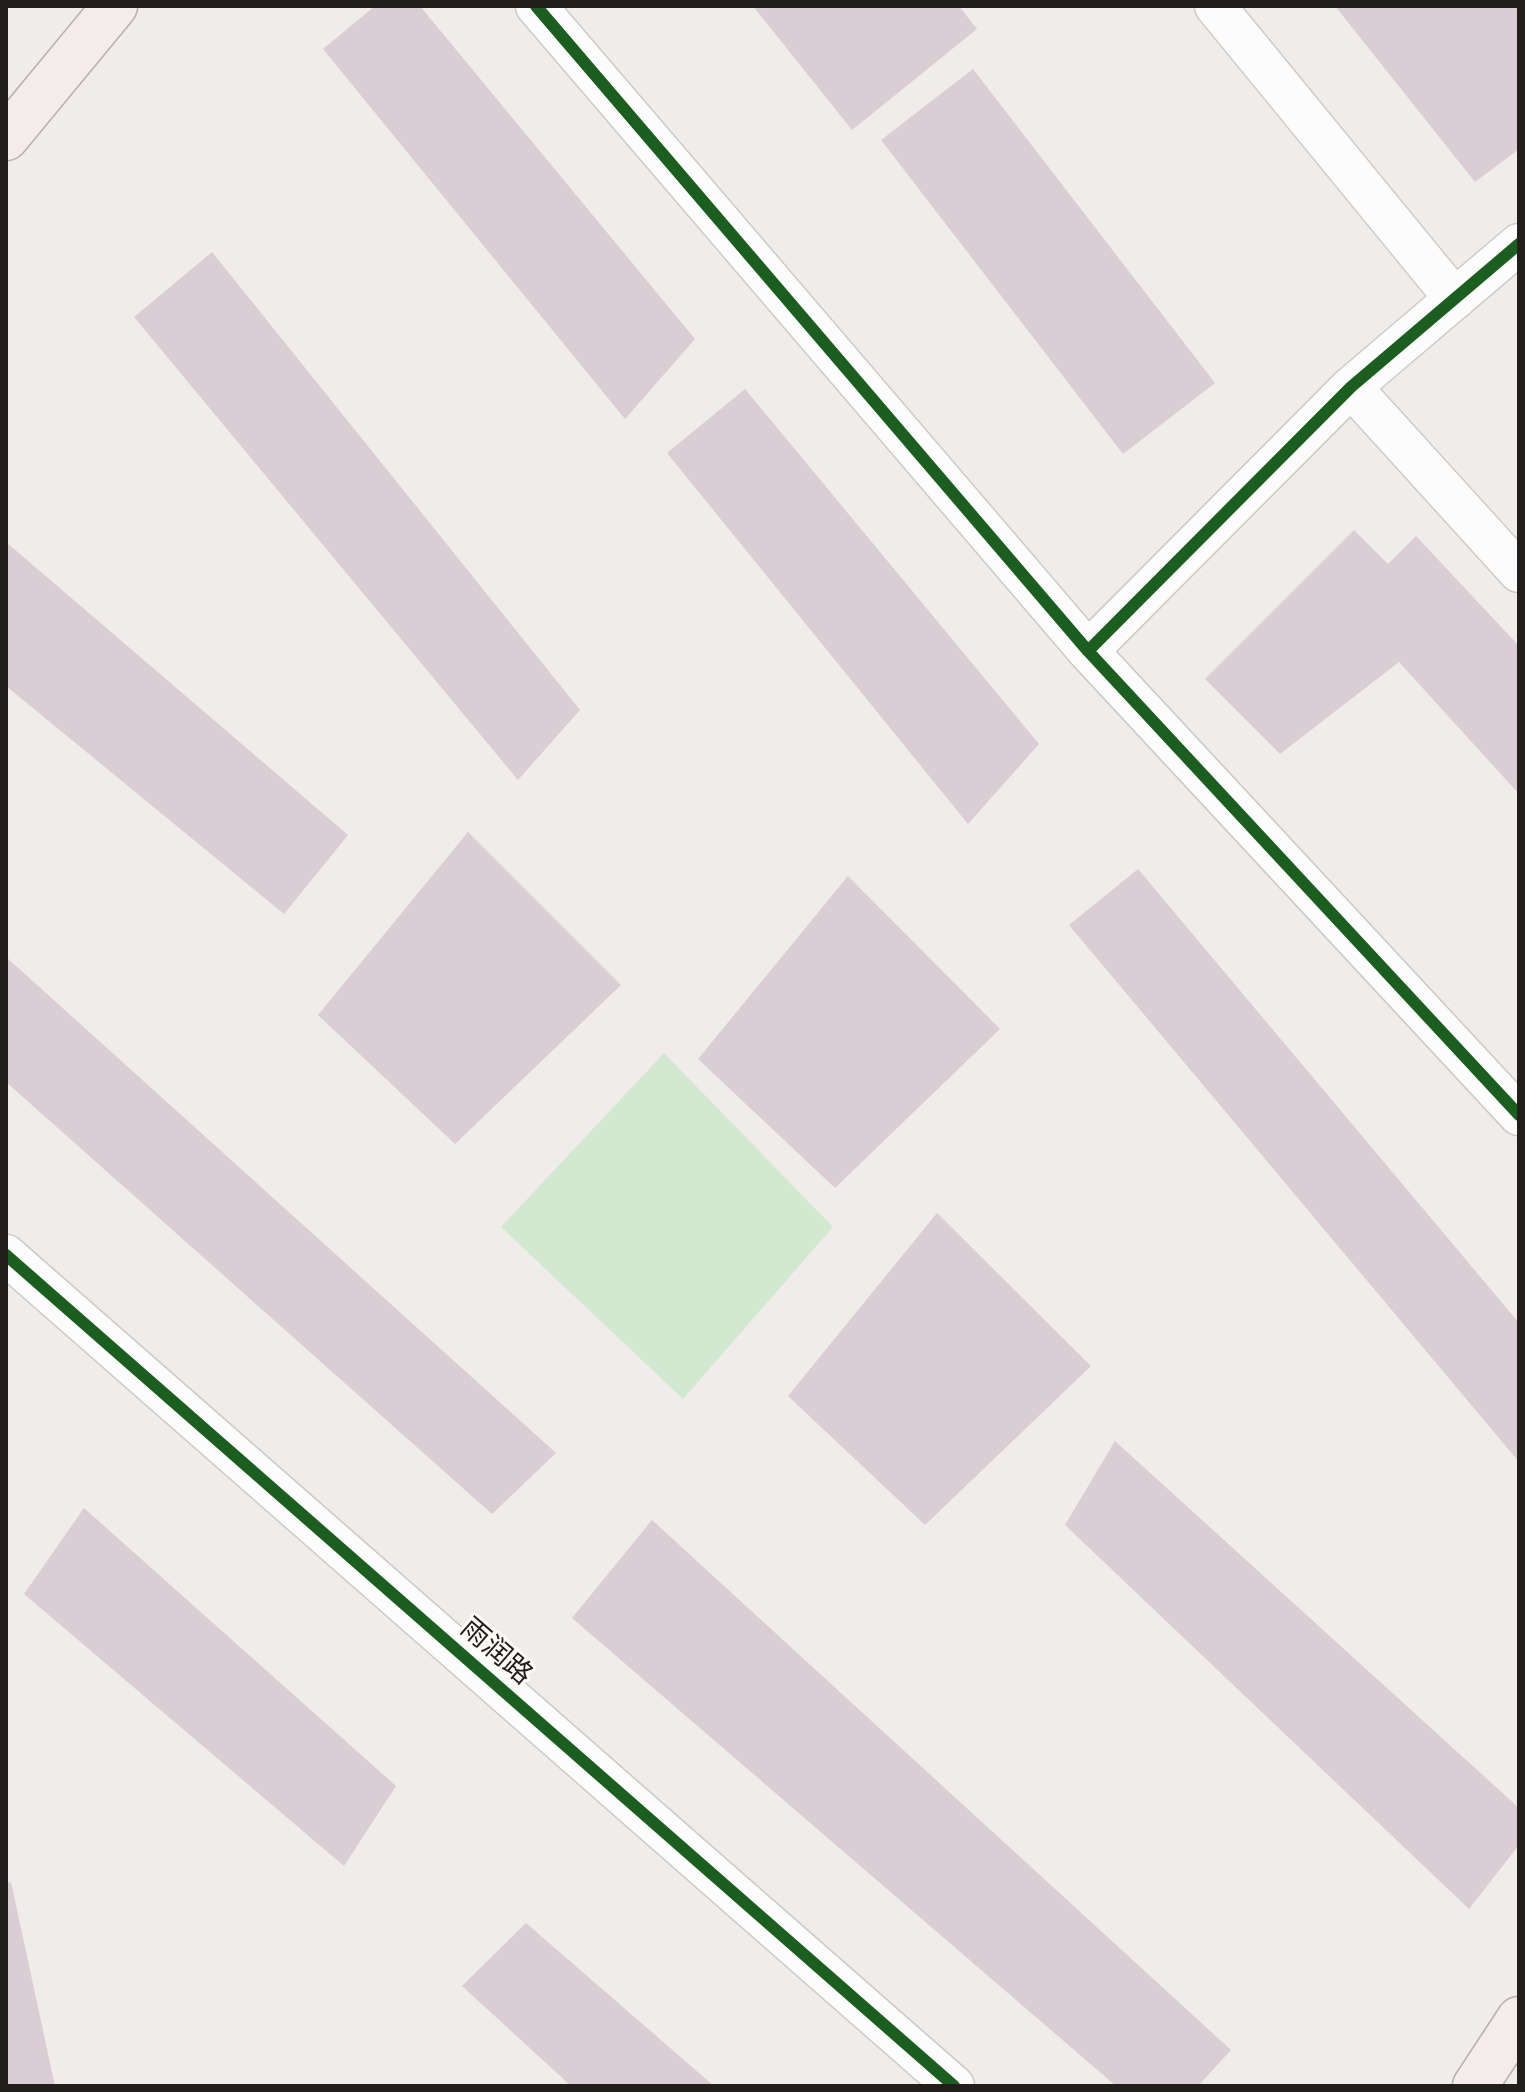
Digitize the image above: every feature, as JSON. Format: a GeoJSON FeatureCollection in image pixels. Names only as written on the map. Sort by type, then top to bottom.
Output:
{"type":"FeatureCollection","features":[{"type":"Feature","properties":{"kind":"main road"},"geometry":{"type":"LineString","coordinates":[[6,138],[115,6]]}},
{"type":"Feature","properties":{"kind":"main road"},"geometry":{"type":"LineString","coordinates":[[1475,2086],[1519,2019]]}},
{"type":"Feature","properties":{"kind":"street"},"geometry":{"type":"LineString","coordinates":[[536,6],[1088,651],[1519,1115]]}},
{"type":"Feature","properties":{"kind":"street"},"geometry":{"type":"LineString","coordinates":[[1215,6],[1455,299]]}},
{"type":"Feature","properties":{"kind":"street"},"geometry":{"type":"LineString","coordinates":[[1088,651],[1351,387],[1519,244]]}},
{"type":"Feature","properties":{"kind":"street"},"geometry":{"type":"LineString","coordinates":[[1351,387],[1519,572]]}},
{"type":"Feature","properties":{"kind":"street","name":"雨润路"},"geometry":{"type":"LineString","coordinates":[[6,1255],[954,2086]]}},
{"type":"Feature","properties":{"kind":"green space"},"geometry":{"type":"Polygon","coordinates":[[[664,1053],[833,1227],[683,1399],[501,1227],[664,1053]]]}},
{"type":"Feature","properties":{"kind":"building"},"geometry":{"type":"Polygon","coordinates":[[[375,6],[420,6],[695,339],[625,419],[323,49],[375,6]]]}},
{"type":"Feature","properties":{"kind":"building"},"geometry":{"type":"Polygon","coordinates":[[[753,6],[959,6],[977,29],[852,130],[753,6]]]}},
{"type":"Feature","properties":{"kind":"building"},"geometry":{"type":"Polygon","coordinates":[[[1335,6],[1519,6],[1519,149],[1475,182],[1335,6]]]}},
{"type":"Feature","properties":{"kind":"building"},"geometry":{"type":"Polygon","coordinates":[[[973,69],[1215,383],[1123,454],[881,140],[973,69]]]}},
{"type":"Feature","properties":{"kind":"building"},"geometry":{"type":"Polygon","coordinates":[[[212,252],[580,710],[518,780],[134,317],[212,252]]]}},
{"type":"Feature","properties":{"kind":"building"},"geometry":{"type":"Polygon","coordinates":[[[745,389],[1039,744],[968,824],[667,453],[745,389]]]}},
{"type":"Feature","properties":{"kind":"building"},"geometry":{"type":"Polygon","coordinates":[[[1354,530],[1388,564],[1416,536],[1519,646],[1519,794],[1399,662],[1280,754],[1205,679],[1354,530]]]}},
{"type":"Feature","properties":{"kind":"building"},"geometry":{"type":"Polygon","coordinates":[[[6,542],[348,835],[284,914],[6,686],[6,542]]]}},
{"type":"Feature","properties":{"kind":"building"},"geometry":{"type":"Polygon","coordinates":[[[468,832],[621,985],[455,1144],[318,1015],[468,832]]]}},
{"type":"Feature","properties":{"kind":"building"},"geometry":{"type":"Polygon","coordinates":[[[1138,869],[1519,1323],[1519,1462],[1069,925],[1138,869]]]}},
{"type":"Feature","properties":{"kind":"building"},"geometry":{"type":"Polygon","coordinates":[[[848,876],[1000,1029],[835,1188],[698,1059],[848,876]]]}},
{"type":"Feature","properties":{"kind":"building"},"geometry":{"type":"Polygon","coordinates":[[[6,957],[556,1453],[492,1514],[6,1082],[6,957]]]}},
{"type":"Feature","properties":{"kind":"building"},"geometry":{"type":"Polygon","coordinates":[[[937,1213],[1091,1366],[925,1525],[788,1396],[937,1213]]]}},
{"type":"Feature","properties":{"kind":"building"},"geometry":{"type":"Polygon","coordinates":[[[1115,1441],[1519,1808],[1519,1845],[1469,1909],[1065,1525],[1115,1441]]]}},
{"type":"Feature","properties":{"kind":"building"},"geometry":{"type":"Polygon","coordinates":[[[84,1508],[396,1786],[344,1866],[24,1594],[84,1508]]]}},
{"type":"Feature","properties":{"kind":"building"},"geometry":{"type":"Polygon","coordinates":[[[652,1520],[1231,2050],[1198,2086],[1116,2086],[572,1618],[652,1520]]]}},
{"type":"Feature","properties":{"kind":"building"},"geometry":{"type":"Polygon","coordinates":[[[11,1882],[55,2086],[6,2086],[6,1883],[11,1882]]]}},
{"type":"Feature","properties":{"kind":"building"},"geometry":{"type":"Polygon","coordinates":[[[526,1923],[714,2086],[571,2086],[462,1986],[526,1923]]]}},
{"type":"Feature","properties":{"kind":"cycle path"},"geometry":{"type":"LineString","coordinates":[[536,6],[1088,651],[1519,1115]]}},
{"type":"Feature","properties":{"kind":"cycle path"},"geometry":{"type":"LineString","coordinates":[[1088,651],[1351,387],[1519,244]]}},
{"type":"Feature","properties":{"kind":"cycle path"},"geometry":{"type":"LineString","coordinates":[[6,1255],[954,2086]]}}]}
